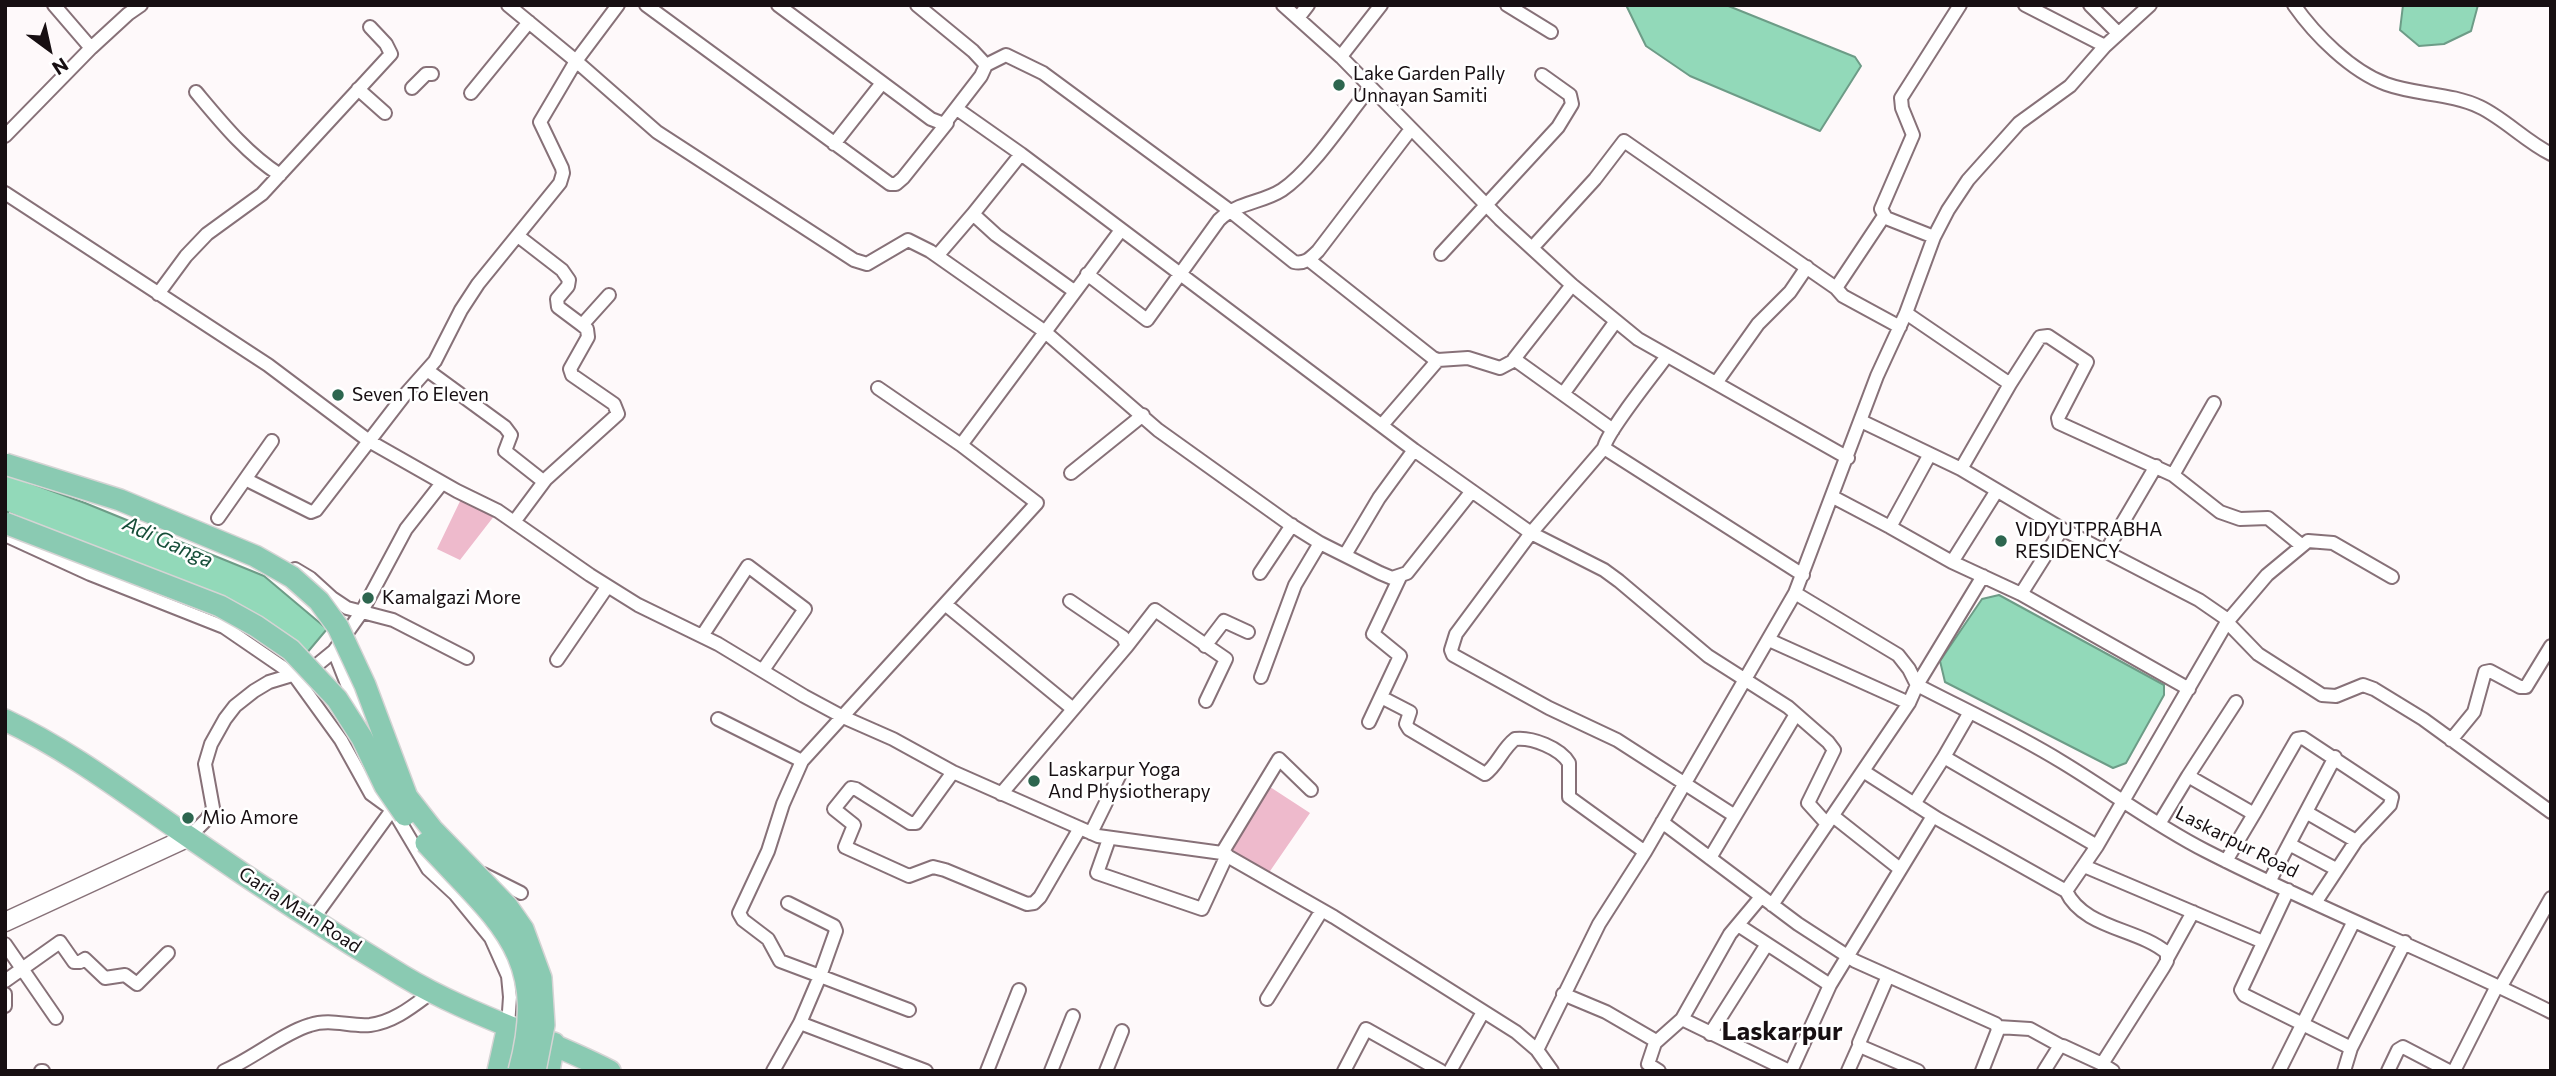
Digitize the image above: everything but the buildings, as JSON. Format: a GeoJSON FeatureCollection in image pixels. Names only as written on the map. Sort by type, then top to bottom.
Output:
{"type":"FeatureCollection","features":[{"type":"Feature","properties":{"kind":"main road"},"geometry":{"type":"LineString","coordinates":[[5,464],[120,500],[255,556],[292,577],[319,601],[338,627],[365,685],[407,797],[432,829],[507,906],[523,929],[541,978],[544,1025],[535,1071]]}},
{"type":"Feature","properties":{"kind":"main road"},"geometry":{"type":"LineString","coordinates":[[5,523],[220,606],[291,650],[316,676],[337,699],[362,738],[385,786],[415,831],[498,919],[513,941],[521,957],[528,1018],[525,1049],[519,1071]]}},
{"type":"Feature","properties":{"kind":"main road","name":"Garia Main Road"},"geometry":{"type":"LineString","coordinates":[[5,720],[118,787],[313,919],[432,992],[508,1027],[554,1043],[610,1071]]}},
{"type":"Feature","properties":{"kind":"main road"},"geometry":{"type":"LineString","coordinates":[[5,922],[189,837]]}},
{"type":"Feature","properties":{"kind":"main road"},"geometry":{"type":"LineString","coordinates":[[498,1071],[508,1027]]}},
{"type":"Feature","properties":{"kind":"main road"},"geometry":{"type":"LineString","coordinates":[[549,1071],[554,1043]]}},
{"type":"Feature","properties":{"kind":"street"},"geometry":{"type":"LineString","coordinates":[[54,5],[90,48]]}},
{"type":"Feature","properties":{"kind":"street"},"geometry":{"type":"LineString","coordinates":[[508,5],[657,131],[854,260],[867,264],[908,240],[937,256],[1044,331],[1158,429],[1320,543],[1392,578],[1399,577],[1416,565],[1472,491]]}},
{"type":"Feature","properties":{"kind":"street"},"geometry":{"type":"LineString","coordinates":[[247,480],[313,512],[438,356],[461,310],[478,284],[562,179],[562,167],[540,122],[576,61],[618,5]]}},
{"type":"Feature","properties":{"kind":"street"},"geometry":{"type":"LineString","coordinates":[[646,5],[885,181],[896,184],[947,123],[986,65],[1006,55],[1043,73],[1229,210],[1294,262],[1300,263],[1309,260],[1318,251],[1411,129]]}},
{"type":"Feature","properties":{"kind":"street"},"geometry":{"type":"LineString","coordinates":[[778,5],[938,124],[947,123]]}},
{"type":"Feature","properties":{"kind":"street"},"geometry":{"type":"LineString","coordinates":[[917,5],[986,65]]}},
{"type":"Feature","properties":{"kind":"street"},"geometry":{"type":"LineString","coordinates":[[1283,5],[1341,57],[1486,205],[1572,285],[1638,339],[1848,458]]}},
{"type":"Feature","properties":{"kind":"street"},"geometry":{"type":"LineString","coordinates":[[1298,18],[1308,5]]}},
{"type":"Feature","properties":{"kind":"street"},"geometry":{"type":"LineString","coordinates":[[1341,57],[1381,5]]}},
{"type":"Feature","properties":{"kind":"street"},"geometry":{"type":"LineString","coordinates":[[1507,5],[1551,32]]}},
{"type":"Feature","properties":{"kind":"street"},"geometry":{"type":"LineString","coordinates":[[1934,237],[1884,216],[1881,209],[1913,135],[1902,108],[1901,98],[1960,5]]}},
{"type":"Feature","properties":{"kind":"street"},"geometry":{"type":"LineString","coordinates":[[2025,5],[2105,46]]}},
{"type":"Feature","properties":{"kind":"street"},"geometry":{"type":"LineString","coordinates":[[2090,5],[2118,33]]}},
{"type":"Feature","properties":{"kind":"street"},"geometry":{"type":"LineString","coordinates":[[1537,1050],[1599,924],[1645,852],[1795,593],[1877,376],[1906,313],[1934,237],[1961,188],[2026,117],[2070,86],[2105,46],[2150,5]]}},
{"type":"Feature","properties":{"kind":"street"},"geometry":{"type":"LineString","coordinates":[[2294,5],[2314,32],[2371,77],[2386,84],[2480,107],[2530,143],[2551,154]]}},
{"type":"Feature","properties":{"kind":"street"},"geometry":{"type":"LineString","coordinates":[[5,136],[90,48],[134,7]]}},
{"type":"Feature","properties":{"kind":"street"},"geometry":{"type":"LineString","coordinates":[[471,93],[529,22]]}},
{"type":"Feature","properties":{"kind":"street"},"geometry":{"type":"LineString","coordinates":[[158,293],[206,233],[252,203],[391,54],[370,27]]}},
{"type":"Feature","properties":{"kind":"street"},"geometry":{"type":"LineString","coordinates":[[412,88],[426,74],[432,74]]}},
{"type":"Feature","properties":{"kind":"street"},"geometry":{"type":"LineString","coordinates":[[1441,254],[1558,127],[1572,104],[1570,95],[1542,75]]}},
{"type":"Feature","properties":{"kind":"street"},"geometry":{"type":"LineString","coordinates":[[834,144],[882,83]]}},
{"type":"Feature","properties":{"kind":"street"},"geometry":{"type":"LineString","coordinates":[[1087,274],[1147,320],[1229,210],[1280,191],[1297,178],[1370,88]]}},
{"type":"Feature","properties":{"kind":"street"},"geometry":{"type":"LineString","coordinates":[[358,89],[385,113]]}},
{"type":"Feature","properties":{"kind":"street"},"geometry":{"type":"LineString","coordinates":[[196,92],[252,155],[280,175]]}},
{"type":"Feature","properties":{"kind":"street"},"geometry":{"type":"LineString","coordinates":[[957,109],[1021,154],[1414,450],[1531,533],[1604,570],[1708,656],[1796,714],[1834,750],[1808,803],[1900,869]]}},
{"type":"Feature","properties":{"kind":"street"},"geometry":{"type":"LineString","coordinates":[[1532,248],[1595,179],[1624,141],[1807,267],[1843,296],[1900,327]]}},
{"type":"Feature","properties":{"kind":"street"},"geometry":{"type":"LineString","coordinates":[[937,256],[1021,154]]}},
{"type":"Feature","properties":{"kind":"street"},"geometry":{"type":"LineString","coordinates":[[5,193],[268,365],[369,441],[514,522],[638,606],[702,636],[843,717],[893,739],[953,772],[1085,831],[1110,839],[1224,854],[1322,910],[1516,1032],[1537,1050],[1552,1071]]}},
{"type":"Feature","properties":{"kind":"street"},"geometry":{"type":"LineString","coordinates":[[973,214],[996,235],[1074,291]]}},
{"type":"Feature","properties":{"kind":"street"},"geometry":{"type":"LineString","coordinates":[[1836,288],[1884,216]]}},
{"type":"Feature","properties":{"kind":"street"},"geometry":{"type":"LineString","coordinates":[[961,445],[1121,230]]}},
{"type":"Feature","properties":{"kind":"street"},"geometry":{"type":"LineString","coordinates":[[514,522],[543,481],[618,414],[614,404],[572,375],[570,369],[588,337],[587,329],[582,324],[558,307],[557,299],[568,286],[569,280],[562,270],[518,236]]}},
{"type":"Feature","properties":{"kind":"street"},"geometry":{"type":"LineString","coordinates":[[1309,260],[1426,354],[1438,360],[1468,358],[1500,368],[1515,360],[1572,285]]}},
{"type":"Feature","properties":{"kind":"street"},"geometry":{"type":"LineString","coordinates":[[1716,383],[1758,324],[1790,292],[1807,267]]}},
{"type":"Feature","properties":{"kind":"street"},"geometry":{"type":"LineString","coordinates":[[582,324],[609,295]]}},
{"type":"Feature","properties":{"kind":"street"},"geometry":{"type":"LineString","coordinates":[[1906,313],[2010,384]]}},
{"type":"Feature","properties":{"kind":"street"},"geometry":{"type":"LineString","coordinates":[[1563,394],[1616,321]]}},
{"type":"Feature","properties":{"kind":"street"},"geometry":{"type":"LineString","coordinates":[[1961,469],[2040,337],[2048,336],[2086,359],[2087,364],[2059,415],[2059,423],[2173,475],[2220,512],[2240,519],[2267,518],[2301,545]]}},
{"type":"Feature","properties":{"kind":"street"},"geometry":{"type":"LineString","coordinates":[[1667,356],[1604,443],[1604,448],[1531,533],[1456,634],[1451,650],[1453,655],[1549,708],[1617,740],[1735,816]]}},
{"type":"Feature","properties":{"kind":"street"},"geometry":{"type":"LineString","coordinates":[[1382,425],[1438,360]]}},
{"type":"Feature","properties":{"kind":"street"},"geometry":{"type":"LineString","coordinates":[[1515,360],[1613,430]]}},
{"type":"Feature","properties":{"kind":"street"},"geometry":{"type":"LineString","coordinates":[[427,370],[505,427],[510,435],[505,451],[543,481]]}},
{"type":"Feature","properties":{"kind":"street"},"geometry":{"type":"LineString","coordinates":[[878,388],[961,445],[1037,503],[802,761],[783,804],[768,851],[739,913],[743,920],[768,939],[780,961],[909,1010]]}},
{"type":"Feature","properties":{"kind":"street"},"geometry":{"type":"LineString","coordinates":[[2173,475],[2214,403]]}},
{"type":"Feature","properties":{"kind":"street"},"geometry":{"type":"LineString","coordinates":[[1071,473],[1143,415]]}},
{"type":"Feature","properties":{"kind":"street"},"geometry":{"type":"LineString","coordinates":[[1861,421],[1961,469],[2062,529],[2199,600],[2228,621],[2259,654],[2315,692],[2331,698],[2360,686],[2370,686],[2423,719],[2551,813]]}},
{"type":"Feature","properties":{"kind":"street"},"geometry":{"type":"LineString","coordinates":[[218,518],[272,441]]}},
{"type":"Feature","properties":{"kind":"street"},"geometry":{"type":"LineString","coordinates":[[1604,448],[1803,575]]}},
{"type":"Feature","properties":{"kind":"street"},"geometry":{"type":"LineString","coordinates":[[1345,555],[1379,498],[1414,450]]}},
{"type":"Feature","properties":{"kind":"street"},"geometry":{"type":"LineString","coordinates":[[1890,527],[1930,454]]}},
{"type":"Feature","properties":{"kind":"street"},"geometry":{"type":"LineString","coordinates":[[5,456],[113,489],[246,544],[310,578],[332,598],[361,613],[393,620],[467,657]]}},
{"type":"Feature","properties":{"kind":"street"},"geometry":{"type":"LineString","coordinates":[[2106,551],[2156,466]]}},
{"type":"Feature","properties":{"kind":"street"},"geometry":{"type":"LineString","coordinates":[[189,837],[208,819],[213,808],[205,764],[211,744],[234,706],[269,682],[321,663],[334,651],[361,613],[400,540],[442,483]]}},
{"type":"Feature","properties":{"kind":"street"},"geometry":{"type":"LineString","coordinates":[[1952,562],[1996,492]]}},
{"type":"Feature","properties":{"kind":"street"},"geometry":{"type":"LineString","coordinates":[[1833,497],[1952,562],[2021,594],[2189,690]]}},
{"type":"Feature","properties":{"kind":"street"},"geometry":{"type":"LineString","coordinates":[[1260,573],[1292,525]]}},
{"type":"Feature","properties":{"kind":"street"},"geometry":{"type":"LineString","coordinates":[[2021,594],[2062,529]]}},
{"type":"Feature","properties":{"kind":"street"},"geometry":{"type":"LineString","coordinates":[[5,535],[90,574],[224,627],[294,675],[341,740],[371,794],[393,810],[428,869],[454,894],[491,938],[508,976],[508,1027]]}},
{"type":"Feature","properties":{"kind":"street"},"geometry":{"type":"LineString","coordinates":[[2066,891],[2097,846],[2228,621],[2267,575],[2301,545],[2314,540],[2333,543],[2392,577]]}},
{"type":"Feature","properties":{"kind":"street"},"geometry":{"type":"LineString","coordinates":[[1261,677],[1295,585],[1320,543]]}},
{"type":"Feature","properties":{"kind":"street"},"geometry":{"type":"LineString","coordinates":[[702,636],[748,566],[805,609],[763,670]]}},
{"type":"Feature","properties":{"kind":"street"},"geometry":{"type":"LineString","coordinates":[[1656,1070],[1648,1064],[1656,1041],[1682,1019],[1730,934],[1767,901],[1830,820],[1909,703],[1917,685],[1983,576]]}},
{"type":"Feature","properties":{"kind":"street"},"geometry":{"type":"LineString","coordinates":[[1369,722],[1400,656],[1373,634],[1399,577]]}},
{"type":"Feature","properties":{"kind":"street"},"geometry":{"type":"LineString","coordinates":[[557,660],[607,586]]}},
{"type":"Feature","properties":{"kind":"street"},"geometry":{"type":"LineString","coordinates":[[1795,593],[1892,651],[1904,662],[1917,685]]}},
{"type":"Feature","properties":{"kind":"street"},"geometry":{"type":"LineString","coordinates":[[1070,601],[1123,638],[1127,646]]}},
{"type":"Feature","properties":{"kind":"street"},"geometry":{"type":"LineString","coordinates":[[946,604],[1073,709]]}},
{"type":"Feature","properties":{"kind":"street"},"geometry":{"type":"LineString","coordinates":[[1001,793],[1155,610],[1226,659],[1206,701]]}},
{"type":"Feature","properties":{"kind":"street"},"geometry":{"type":"LineString","coordinates":[[1205,646],[1224,621],[1248,632]]}},
{"type":"Feature","properties":{"kind":"street"},"geometry":{"type":"LineString","coordinates":[[1769,640],[1909,703]]}},
{"type":"Feature","properties":{"kind":"street"},"geometry":{"type":"LineString","coordinates":[[2451,740],[2474,712],[2485,672],[2490,671],[2525,687],[2551,646]]}},
{"type":"Feature","properties":{"kind":"street"},"geometry":{"type":"LineString","coordinates":[[334,651],[356,710],[393,791],[393,810]]}},
{"type":"Feature","properties":{"kind":"street","name":"Laskarpur Road"},"geometry":{"type":"LineString","coordinates":[[1917,685],[2046,752],[2122,802],[2226,860],[2551,1012]]}},
{"type":"Feature","properties":{"kind":"street"},"geometry":{"type":"LineString","coordinates":[[1381,697],[1410,712],[1406,724],[1409,729],[1485,774],[1515,739],[1531,740],[1559,752],[1569,763],[1569,797],[1645,852]]}},
{"type":"Feature","properties":{"kind":"street"},"geometry":{"type":"LineString","coordinates":[[2159,824],[2236,702]]}},
{"type":"Feature","properties":{"kind":"street"},"geometry":{"type":"LineString","coordinates":[[1914,804],[1970,712]]}},
{"type":"Feature","properties":{"kind":"street"},"geometry":{"type":"LineString","coordinates":[[1710,858],[1796,714]]}},
{"type":"Feature","properties":{"kind":"street"},"geometry":{"type":"LineString","coordinates":[[718,719],[802,761]]}},
{"type":"Feature","properties":{"kind":"street"},"geometry":{"type":"LineString","coordinates":[[2226,860],[2297,739],[2306,739],[2392,797],[2390,805],[2356,841],[2315,903]]}},
{"type":"Feature","properties":{"kind":"street"},"geometry":{"type":"LineString","coordinates":[[1944,757],[2097,846]]}},
{"type":"Feature","properties":{"kind":"street"},"geometry":{"type":"LineString","coordinates":[[2269,882],[2334,757]]}},
{"type":"Feature","properties":{"kind":"street"},"geometry":{"type":"LineString","coordinates":[[1110,839],[1097,873],[1202,909],[1224,854],[1279,760],[1311,790]]}},
{"type":"Feature","properties":{"kind":"street"},"geometry":{"type":"LineString","coordinates":[[1863,771],[1933,816],[2066,891],[2081,910],[2165,950],[2168,957]]}},
{"type":"Feature","properties":{"kind":"street"},"geometry":{"type":"LineString","coordinates":[[953,772],[916,823],[911,823],[856,789],[847,790],[834,809],[854,825],[845,848],[909,876],[933,867],[1027,904],[1034,903],[1085,831],[1120,774]]}},
{"type":"Feature","properties":{"kind":"street"},"geometry":{"type":"LineString","coordinates":[[2188,776],[2254,814]]}},
{"type":"Feature","properties":{"kind":"street"},"geometry":{"type":"LineString","coordinates":[[313,919],[393,810],[407,786]]}},
{"type":"Feature","properties":{"kind":"street"},"geometry":{"type":"LineString","coordinates":[[2306,812],[2356,841]]}},
{"type":"Feature","properties":{"kind":"street"},"geometry":{"type":"LineString","coordinates":[[1682,1019],[1790,1071],[1830,985],[1933,816]]}},
{"type":"Feature","properties":{"kind":"street"},"geometry":{"type":"LineString","coordinates":[[1662,822],[1847,957],[1998,1027],[2030,1029],[2108,1067],[2193,912]]}},
{"type":"Feature","properties":{"kind":"street"},"geometry":{"type":"LineString","coordinates":[[382,825],[521,893]]}},
{"type":"Feature","properties":{"kind":"street"},"geometry":{"type":"LineString","coordinates":[[2289,844],[2336,869]]}},
{"type":"Feature","properties":{"kind":"street"},"geometry":{"type":"LineString","coordinates":[[2084,866],[2263,942]]}},
{"type":"Feature","properties":{"kind":"street"},"geometry":{"type":"LineString","coordinates":[[2287,890],[2241,987],[2242,993],[2351,1048]]}},
{"type":"Feature","properties":{"kind":"street"},"geometry":{"type":"LineString","coordinates":[[2455,1071],[2499,987],[2551,898]]}},
{"type":"Feature","properties":{"kind":"street"},"geometry":{"type":"LineString","coordinates":[[773,1071],[800,1023],[836,931],[834,926],[788,903]]}},
{"type":"Feature","properties":{"kind":"street"},"geometry":{"type":"LineString","coordinates":[[1267,999],[1322,910]]}},
{"type":"Feature","properties":{"kind":"street"},"geometry":{"type":"LineString","coordinates":[[2279,1071],[2354,921]]}},
{"type":"Feature","properties":{"kind":"street"},"geometry":{"type":"LineString","coordinates":[[1738,925],[1830,985]]}},
{"type":"Feature","properties":{"kind":"street"},"geometry":{"type":"LineString","coordinates":[[5,981],[60,942],[74,962],[85,959],[105,978],[125,975],[137,984],[168,953]]}},
{"type":"Feature","properties":{"kind":"street"},"geometry":{"type":"LineString","coordinates":[[2344,1071],[2351,1048],[2405,942]]}},
{"type":"Feature","properties":{"kind":"street"},"geometry":{"type":"LineString","coordinates":[[5,944],[56,1018]]}},
{"type":"Feature","properties":{"kind":"street"},"geometry":{"type":"LineString","coordinates":[[1710,1034],[1767,944]]}},
{"type":"Feature","properties":{"kind":"street"},"geometry":{"type":"LineString","coordinates":[[1848,1071],[1888,976]]}},
{"type":"Feature","properties":{"kind":"street"},"geometry":{"type":"LineString","coordinates":[[987,1071],[1019,990]]}},
{"type":"Feature","properties":{"kind":"street"},"geometry":{"type":"LineString","coordinates":[[224,1071],[307,1026],[330,1021],[368,1025],[385,1021],[406,1011],[432,992]]}},
{"type":"Feature","properties":{"kind":"street"},"geometry":{"type":"LineString","coordinates":[[5,994],[5,1006]]}},
{"type":"Feature","properties":{"kind":"street"},"geometry":{"type":"LineString","coordinates":[[1563,994],[1606,1012],[1656,1041]]}},
{"type":"Feature","properties":{"kind":"street"},"geometry":{"type":"LineString","coordinates":[[1450,1071],[1483,1012]]}},
{"type":"Feature","properties":{"kind":"street"},"geometry":{"type":"LineString","coordinates":[[1051,1071],[1073,1016]]}},
{"type":"Feature","properties":{"kind":"street"},"geometry":{"type":"LineString","coordinates":[[800,1023],[926,1071]]}},
{"type":"Feature","properties":{"kind":"street"},"geometry":{"type":"LineString","coordinates":[[1982,1071],[1998,1027]]}},
{"type":"Feature","properties":{"kind":"street"},"geometry":{"type":"LineString","coordinates":[[1344,1071],[1366,1028],[1441,1071]]}},
{"type":"Feature","properties":{"kind":"street"},"geometry":{"type":"LineString","coordinates":[[1106,1071],[1122,1031]]}},
{"type":"Feature","properties":{"kind":"street"},"geometry":{"type":"LineString","coordinates":[[1860,1044],[1917,1071]]}},
{"type":"Feature","properties":{"kind":"street"},"geometry":{"type":"LineString","coordinates":[[2044,1071],[2061,1046]]}},
{"type":"Feature","properties":{"kind":"street"},"geometry":{"type":"LineString","coordinates":[[2388,1071],[2398,1050],[2403,1047],[2449,1071]]}},
{"type":"Feature","properties":{"kind":"shaded area"},"geometry":{"type":"Polygon","coordinates":[[[463,495],[498,511],[460,560],[437,549],[463,495]]]}},
{"type":"Feature","properties":{"kind":"shaded area"},"geometry":{"type":"Polygon","coordinates":[[[1267,785],[1310,813],[1268,874],[1229,850],[1267,785]]]}},
{"type":"Feature","properties":{"kind":"water"},"geometry":{"type":"Polygon","coordinates":[[[1626,5],[1726,5],[1855,57],[1861,66],[1820,131],[1690,76],[1646,46],[1626,5]]]}},
{"type":"Feature","properties":{"kind":"water"},"geometry":{"type":"Polygon","coordinates":[[[2403,5],[2478,5],[2471,31],[2444,44],[2419,46],[2400,30],[2403,5]]]}},
{"type":"Feature","properties":{"kind":"water","name":"Adi Ganga"},"geometry":{"type":"Polygon","coordinates":[[[5,474],[85,503],[264,576],[327,629],[306,654],[77,542],[5,511],[5,474]]]}},
{"type":"Feature","properties":{"kind":"water"},"geometry":{"type":"Polygon","coordinates":[[[1999,595],[2164,685],[2164,695],[2126,763],[2113,768],[1945,682],[1940,661],[1982,599],[1999,595]]]}},
{"type":"Feature","properties":{"kind":"place","name":"Lake Garden Pally Unnayan Samiti"},"geometry":{"type":"Point","coordinates":[1339,85]}},
{"type":"Feature","properties":{"kind":"place","name":"Seven To Eleven"},"geometry":{"type":"Point","coordinates":[338,395]}},
{"type":"Feature","properties":{"kind":"place","name":"VIDYUTPRABHA RESIDENCY"},"geometry":{"type":"Point","coordinates":[2001,541]}},
{"type":"Feature","properties":{"kind":"place","name":"Kamalgazi More"},"geometry":{"type":"Point","coordinates":[368,598]}},
{"type":"Feature","properties":{"kind":"place","name":"Laskarpur Yoga And Physiotherapy"},"geometry":{"type":"Point","coordinates":[1034,781]}},
{"type":"Feature","properties":{"kind":"place","name":"Mio Amore"},"geometry":{"type":"Point","coordinates":[188,818]}},
{"type":"Feature","properties":{"kind":"district","name":"Laskarpur"},"geometry":{"type":"Point","coordinates":[1782,1031]}}]}
